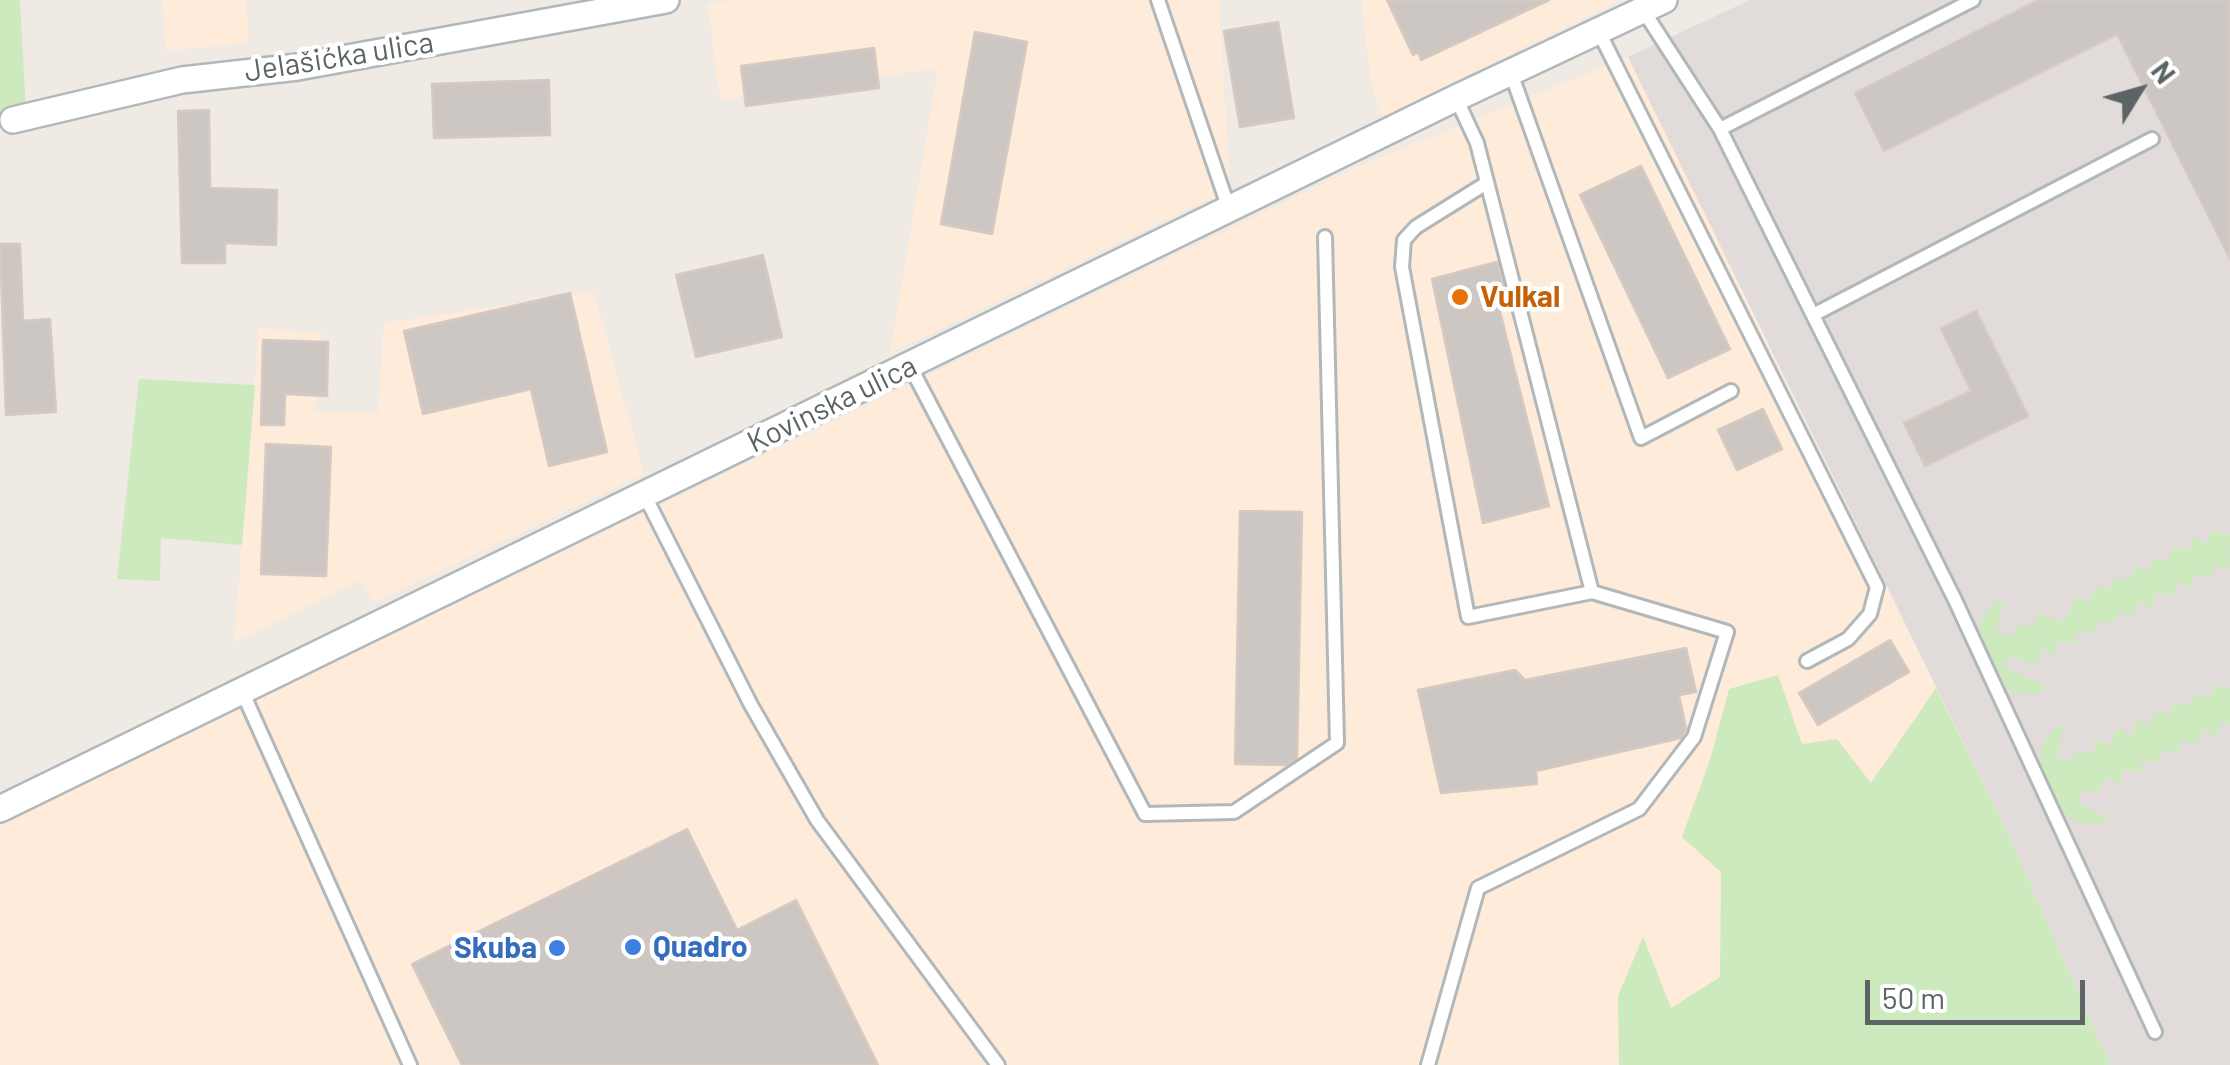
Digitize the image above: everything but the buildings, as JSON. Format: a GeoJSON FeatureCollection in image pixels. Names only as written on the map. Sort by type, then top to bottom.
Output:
{"type":"FeatureCollection","features":[{"type":"Feature","properties":{"kind":"street","name":"Jelašićka ulica"},"geometry":{"type":"LineString","coordinates":[[14,120],[182,80],[298,67],[666,0]]}},
{"type":"Feature","properties":{"kind":"street","name":"Kovinska ulica"},"geometry":{"type":"LineString","coordinates":[[0,809],[1653,5]]}},
{"type":"Feature","properties":{"kind":"lane"},"geometry":{"type":"LineString","coordinates":[[1158,0],[1229,209]]}},
{"type":"Feature","properties":{"kind":"lane"},"geometry":{"type":"LineString","coordinates":[[1720,129],[1974,0]]}},
{"type":"Feature","properties":{"kind":"lane"},"geometry":{"type":"LineString","coordinates":[[1653,5],[1720,129],[1955,600],[2155,1032]]}},
{"type":"Feature","properties":{"kind":"lane"},"geometry":{"type":"LineString","coordinates":[[1598,32],[1876,588],[1870,614],[1848,639],[1807,661]]}},
{"type":"Feature","properties":{"kind":"lane"},"geometry":{"type":"LineString","coordinates":[[1511,73],[1641,438],[1731,391]]}},
{"type":"Feature","properties":{"kind":"lane"},"geometry":{"type":"LineString","coordinates":[[1456,98],[1477,143],[1592,592]]}},
{"type":"Feature","properties":{"kind":"lane"},"geometry":{"type":"LineString","coordinates":[[1813,315],[2152,139]]}},
{"type":"Feature","properties":{"kind":"lane"},"geometry":{"type":"LineString","coordinates":[[1428,1065],[1478,888],[1639,809],[1694,737],[1727,632],[1592,592],[1468,616],[1402,268],[1404,240],[1416,227],[1485,184]]}},
{"type":"Feature","properties":{"kind":"lane"},"geometry":{"type":"LineString","coordinates":[[910,366],[1145,814],[1234,812],[1337,743],[1325,237]]}},
{"type":"Feature","properties":{"kind":"lane"},"geometry":{"type":"LineString","coordinates":[[644,496],[750,705],[817,820],[998,1065]]}},
{"type":"Feature","properties":{"kind":"lane"},"geometry":{"type":"LineString","coordinates":[[242,691],[410,1065]]}},
{"type":"Feature","properties":{"kind":"shaded area"},"geometry":{"type":"Polygon","coordinates":[[[162,0],[246,0],[249,43],[166,51],[162,0]]]}},
{"type":"Feature","properties":{"kind":"shaded area"},"geometry":{"type":"Polygon","coordinates":[[[731,0],[1219,0],[1230,189],[890,353],[938,68],[720,100],[708,4],[731,0]]]}},
{"type":"Feature","properties":{"kind":"shaded area"},"geometry":{"type":"Polygon","coordinates":[[[1361,0],[1621,0],[1382,117],[1371,83],[1361,0]]]}},
{"type":"Feature","properties":{"kind":"shaded area"},"geometry":{"type":"Polygon","coordinates":[[[1750,0],[2230,0],[2230,1065],[2110,1065],[2010,838],[1628,57],[1750,0]]]}},
{"type":"Feature","properties":{"kind":"shaded area"},"geometry":{"type":"Polygon","coordinates":[[[1628,57],[2010,838],[1795,1065],[0,1065],[0,825],[1355,168],[1628,57]]]}},
{"type":"Feature","properties":{"kind":"shaded area"},"geometry":{"type":"Polygon","coordinates":[[[594,292],[644,474],[373,603],[361,580],[234,643],[259,328],[322,333],[316,411],[378,413],[384,323],[594,292]]]}},
{"type":"Feature","properties":{"kind":"green space"},"geometry":{"type":"Polygon","coordinates":[[[0,0],[20,0],[26,113],[0,115],[0,0]]]}},
{"type":"Feature","properties":{"kind":"green space"},"geometry":{"type":"Polygon","coordinates":[[[139,379],[255,385],[242,545],[161,538],[160,581],[117,579],[139,379]]]}},
{"type":"Feature","properties":{"kind":"green space"},"geometry":{"type":"Polygon","coordinates":[[[2212,529],[2230,535],[2229,570],[2215,564],[2210,579],[2195,573],[2191,588],[2176,582],[2172,597],[2157,592],[2151,607],[2137,602],[2132,617],[2119,611],[2114,622],[2098,621],[2092,634],[2079,630],[2074,645],[2060,640],[2054,654],[2041,649],[2035,665],[2009,655],[2005,667],[2043,685],[2042,693],[2014,693],[1998,681],[1978,636],[1982,618],[2000,600],[2004,604],[1996,631],[2013,637],[2018,625],[2033,628],[2037,614],[2064,622],[2077,597],[2091,600],[2096,586],[2110,590],[2116,577],[2129,581],[2134,566],[2149,572],[2153,557],[2168,562],[2173,548],[2187,551],[2193,538],[2207,543],[2212,529]]]}},
{"type":"Feature","properties":{"kind":"green space"},"geometry":{"type":"Polygon","coordinates":[[[1778,675],[1802,744],[1837,739],[1871,783],[1936,688],[2010,838],[2110,1065],[1619,1065],[1618,996],[1643,937],[1671,1008],[1720,977],[1721,872],[1682,837],[1710,760],[1729,689],[1778,675]]]}},
{"type":"Feature","properties":{"kind":"green space"},"geometry":{"type":"Polygon","coordinates":[[[2214,684],[2228,690],[2230,685],[2230,724],[2222,722],[2216,736],[2202,731],[2197,744],[2183,739],[2178,754],[2162,749],[2158,764],[2143,759],[2139,774],[2125,769],[2120,783],[2104,777],[2098,793],[2081,789],[2079,804],[2108,818],[2105,823],[2078,823],[2060,810],[2039,766],[2043,743],[2056,727],[2063,727],[2057,758],[2072,762],[2076,751],[2092,754],[2097,740],[2112,745],[2117,728],[2133,736],[2136,720],[2151,724],[2156,712],[2170,714],[2175,701],[2190,706],[2195,693],[2210,698],[2214,684]]]}},
{"type":"Feature","properties":{"kind":"place","name":"Vulkal"},"geometry":{"type":"Point","coordinates":[1460,297]}},
{"type":"Feature","properties":{"kind":"place","name":"Quadro"},"geometry":{"type":"Point","coordinates":[633,947]}},
{"type":"Feature","properties":{"kind":"place","name":"Skuba"},"geometry":{"type":"Point","coordinates":[557,948]}}]}
